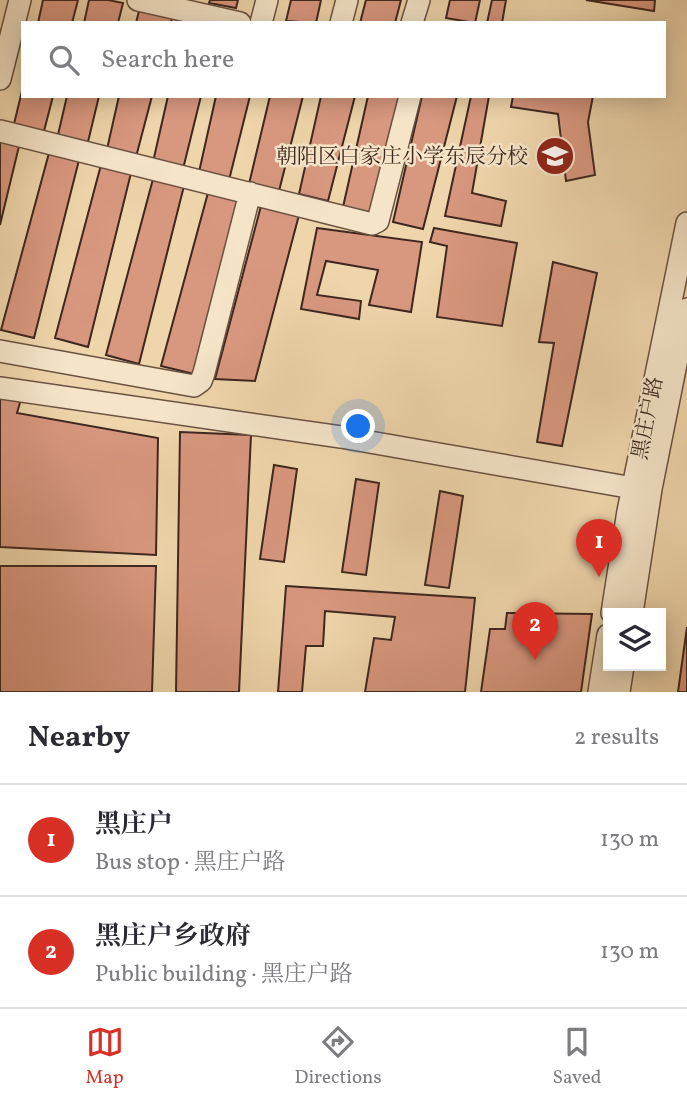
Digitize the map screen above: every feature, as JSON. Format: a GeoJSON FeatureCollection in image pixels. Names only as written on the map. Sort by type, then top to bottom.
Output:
{"type":"FeatureCollection","features":[{"type":"Feature","properties":{"kind":"street"},"geometry":{"type":"LineString","coordinates":[[0,79],[20,0]]}},
{"type":"Feature","properties":{"kind":"street"},"geometry":{"type":"LineString","coordinates":[[138,0],[181,5],[233,21]]}},
{"type":"Feature","properties":{"kind":"street"},"geometry":{"type":"LineString","coordinates":[[262,21],[267,0]]}},
{"type":"Feature","properties":{"kind":"street"},"geometry":{"type":"LineString","coordinates":[[342,21],[347,0]]}},
{"type":"Feature","properties":{"kind":"street"},"geometry":{"type":"LineString","coordinates":[[413,21],[419,0]]}},
{"type":"Feature","properties":{"kind":"street"},"geometry":{"type":"LineString","coordinates":[[0,131],[372,223],[377,221],[409,98]]}},
{"type":"Feature","properties":{"kind":"street"},"geometry":{"type":"LineString","coordinates":[[0,351],[194,386],[201,381],[204,373],[250,193]]}},
{"type":"Feature","properties":{"kind":"street","name":"黑庄户路"},"geometry":{"type":"LineString","coordinates":[[613,608],[633,488],[687,223]]}},
{"type":"Feature","properties":{"kind":"street","name":"黑庄户路"},"geometry":{"type":"LineString","coordinates":[[633,608],[651,489],[687,309]]}},
{"type":"Feature","properties":{"kind":"street"},"geometry":{"type":"LineString","coordinates":[[0,387],[341,437],[633,488]]}},
{"type":"Feature","properties":{"kind":"street"},"geometry":{"type":"LineString","coordinates":[[599,692],[603,667]]}},
{"type":"Feature","properties":{"kind":"street"},"geometry":{"type":"LineString","coordinates":[[619,692],[623,671]]}},
{"type":"Feature","properties":{"kind":"building"},"geometry":{"type":"Polygon","coordinates":[[[43,0],[78,0],[73,21],[38,21],[43,0]]]}},
{"type":"Feature","properties":{"kind":"building"},"geometry":{"type":"Polygon","coordinates":[[[89,0],[123,3],[118,21],[84,21],[89,0]]]}},
{"type":"Feature","properties":{"kind":"building"},"geometry":{"type":"Polygon","coordinates":[[[210,0],[238,0],[236,8],[209,3],[210,0]]]}},
{"type":"Feature","properties":{"kind":"building"},"geometry":{"type":"Polygon","coordinates":[[[291,0],[321,0],[316,21],[286,21],[291,0]]]}},
{"type":"Feature","properties":{"kind":"building"},"geometry":{"type":"Polygon","coordinates":[[[366,0],[401,0],[396,21],[361,21],[366,0]]]}},
{"type":"Feature","properties":{"kind":"building"},"geometry":{"type":"Polygon","coordinates":[[[450,0],[480,0],[475,21],[446,18],[450,0]]]}},
{"type":"Feature","properties":{"kind":"building"},"geometry":{"type":"Polygon","coordinates":[[[492,0],[506,0],[502,21],[487,21],[492,0]]]}},
{"type":"Feature","properties":{"kind":"building"},"geometry":{"type":"Polygon","coordinates":[[[586,0],[655,0],[654,11],[586,0]]]}},
{"type":"Feature","properties":{"kind":"building"},"geometry":{"type":"Polygon","coordinates":[[[140,7],[173,14],[171,21],[136,21],[140,7]]]}},
{"type":"Feature","properties":{"kind":"building"},"geometry":{"type":"Polygon","coordinates":[[[21,95],[21,98],[52,98],[43,135],[13,128],[21,95]]]}},
{"type":"Feature","properties":{"kind":"building"},"geometry":{"type":"Polygon","coordinates":[[[67,98],[99,98],[87,146],[57,139],[67,98]]]}},
{"type":"Feature","properties":{"kind":"building"},"geometry":{"type":"Polygon","coordinates":[[[119,98],[151,98],[136,157],[107,149],[119,98]]]}},
{"type":"Feature","properties":{"kind":"building"},"geometry":{"type":"Polygon","coordinates":[[[168,98],[201,98],[183,169],[153,162],[168,98]]]}},
{"type":"Feature","properties":{"kind":"building"},"geometry":{"type":"Polygon","coordinates":[[[216,98],[250,98],[229,180],[199,172],[216,98]]]}},
{"type":"Feature","properties":{"kind":"building"},"geometry":{"type":"Polygon","coordinates":[[[270,98],[302,98],[279,191],[249,184],[270,98]]]}},
{"type":"Feature","properties":{"kind":"building"},"geometry":{"type":"Polygon","coordinates":[[[321,98],[354,98],[328,201],[299,194],[321,98]]]}},
{"type":"Feature","properties":{"kind":"building"},"geometry":{"type":"Polygon","coordinates":[[[368,98],[401,98],[372,214],[343,207],[368,98]]]}},
{"type":"Feature","properties":{"kind":"building"},"geometry":{"type":"Polygon","coordinates":[[[422,98],[456,98],[423,229],[393,222],[422,98]]]}},
{"type":"Feature","properties":{"kind":"building"},"geometry":{"type":"Polygon","coordinates":[[[471,98],[489,98],[472,193],[506,201],[501,226],[445,216],[471,98]]]}},
{"type":"Feature","properties":{"kind":"building"},"geometry":{"type":"Polygon","coordinates":[[[513,98],[593,98],[588,122],[595,175],[566,181],[558,114],[511,107],[513,98]]]}},
{"type":"Feature","properties":{"kind":"building"},"geometry":{"type":"Polygon","coordinates":[[[0,136],[20,142],[0,225],[0,136]]]}},
{"type":"Feature","properties":{"kind":"building"},"geometry":{"type":"Polygon","coordinates":[[[49,153],[79,160],[34,338],[1,330],[49,153]]]}},
{"type":"Feature","properties":{"kind":"building"},"geometry":{"type":"Polygon","coordinates":[[[102,161],[132,169],[88,347],[55,338],[102,161]]]}},
{"type":"Feature","properties":{"kind":"building"},"geometry":{"type":"Polygon","coordinates":[[[153,179],[184,186],[139,364],[106,355],[153,179]]]}},
{"type":"Feature","properties":{"kind":"building"},"geometry":{"type":"Polygon","coordinates":[[[209,189],[239,196],[194,374],[161,366],[209,189]]]}},
{"type":"Feature","properties":{"kind":"building"},"geometry":{"type":"Polygon","coordinates":[[[261,206],[299,215],[255,381],[215,379],[261,206]]]}},
{"type":"Feature","properties":{"kind":"building"},"geometry":{"type":"Polygon","coordinates":[[[317,228],[422,242],[411,312],[369,305],[378,270],[326,261],[317,295],[361,301],[359,319],[301,309],[317,228]]]}},
{"type":"Feature","properties":{"kind":"building"},"geometry":{"type":"Polygon","coordinates":[[[434,228],[517,243],[502,326],[437,317],[447,246],[430,242],[434,228]]]}},
{"type":"Feature","properties":{"kind":"building"},"geometry":{"type":"Polygon","coordinates":[[[553,262],[597,273],[562,446],[537,442],[554,343],[539,342],[553,262]]]}},
{"type":"Feature","properties":{"kind":"building"},"geometry":{"type":"Polygon","coordinates":[[[0,396],[21,399],[17,413],[158,438],[156,555],[0,547],[0,396]]]}},
{"type":"Feature","properties":{"kind":"building"},"geometry":{"type":"Polygon","coordinates":[[[180,432],[251,435],[239,692],[176,692],[180,432]]]}},
{"type":"Feature","properties":{"kind":"building"},"geometry":{"type":"Polygon","coordinates":[[[274,465],[297,469],[284,562],[260,559],[274,465]]]}},
{"type":"Feature","properties":{"kind":"building"},"geometry":{"type":"Polygon","coordinates":[[[356,479],[379,483],[366,575],[342,572],[356,479]]]}},
{"type":"Feature","properties":{"kind":"building"},"geometry":{"type":"Polygon","coordinates":[[[440,491],[463,496],[449,588],[425,585],[440,491]]]}},
{"type":"Feature","properties":{"kind":"building"},"geometry":{"type":"Polygon","coordinates":[[[0,566],[156,566],[152,692],[0,692],[0,566]]]}},
{"type":"Feature","properties":{"kind":"building"},"geometry":{"type":"Polygon","coordinates":[[[286,586],[475,598],[465,692],[365,692],[374,638],[391,640],[395,617],[325,611],[323,646],[306,646],[302,692],[278,692],[286,586]]]}},
{"type":"Feature","properties":{"kind":"building"},"geometry":{"type":"Polygon","coordinates":[[[507,613],[592,614],[581,692],[481,692],[490,629],[505,629],[507,613]]]}},
{"type":"Feature","properties":{"kind":"building"},"geometry":{"type":"Polygon","coordinates":[[[687,627],[687,692],[678,692],[687,627]]]}},
{"type":"Feature","properties":{"kind":"place","name":"朝阳区白家庄小学东辰分校"},"geometry":{"type":"Point","coordinates":[555,156]}},
{"type":"Feature","properties":{"kind":"place","name":"黑庄户"},"geometry":{"type":"Point","coordinates":[599,577]}},
{"type":"Feature","properties":{"kind":"place","name":"黑庄户乡政府"},"geometry":{"type":"Point","coordinates":[535,660]}}]}
